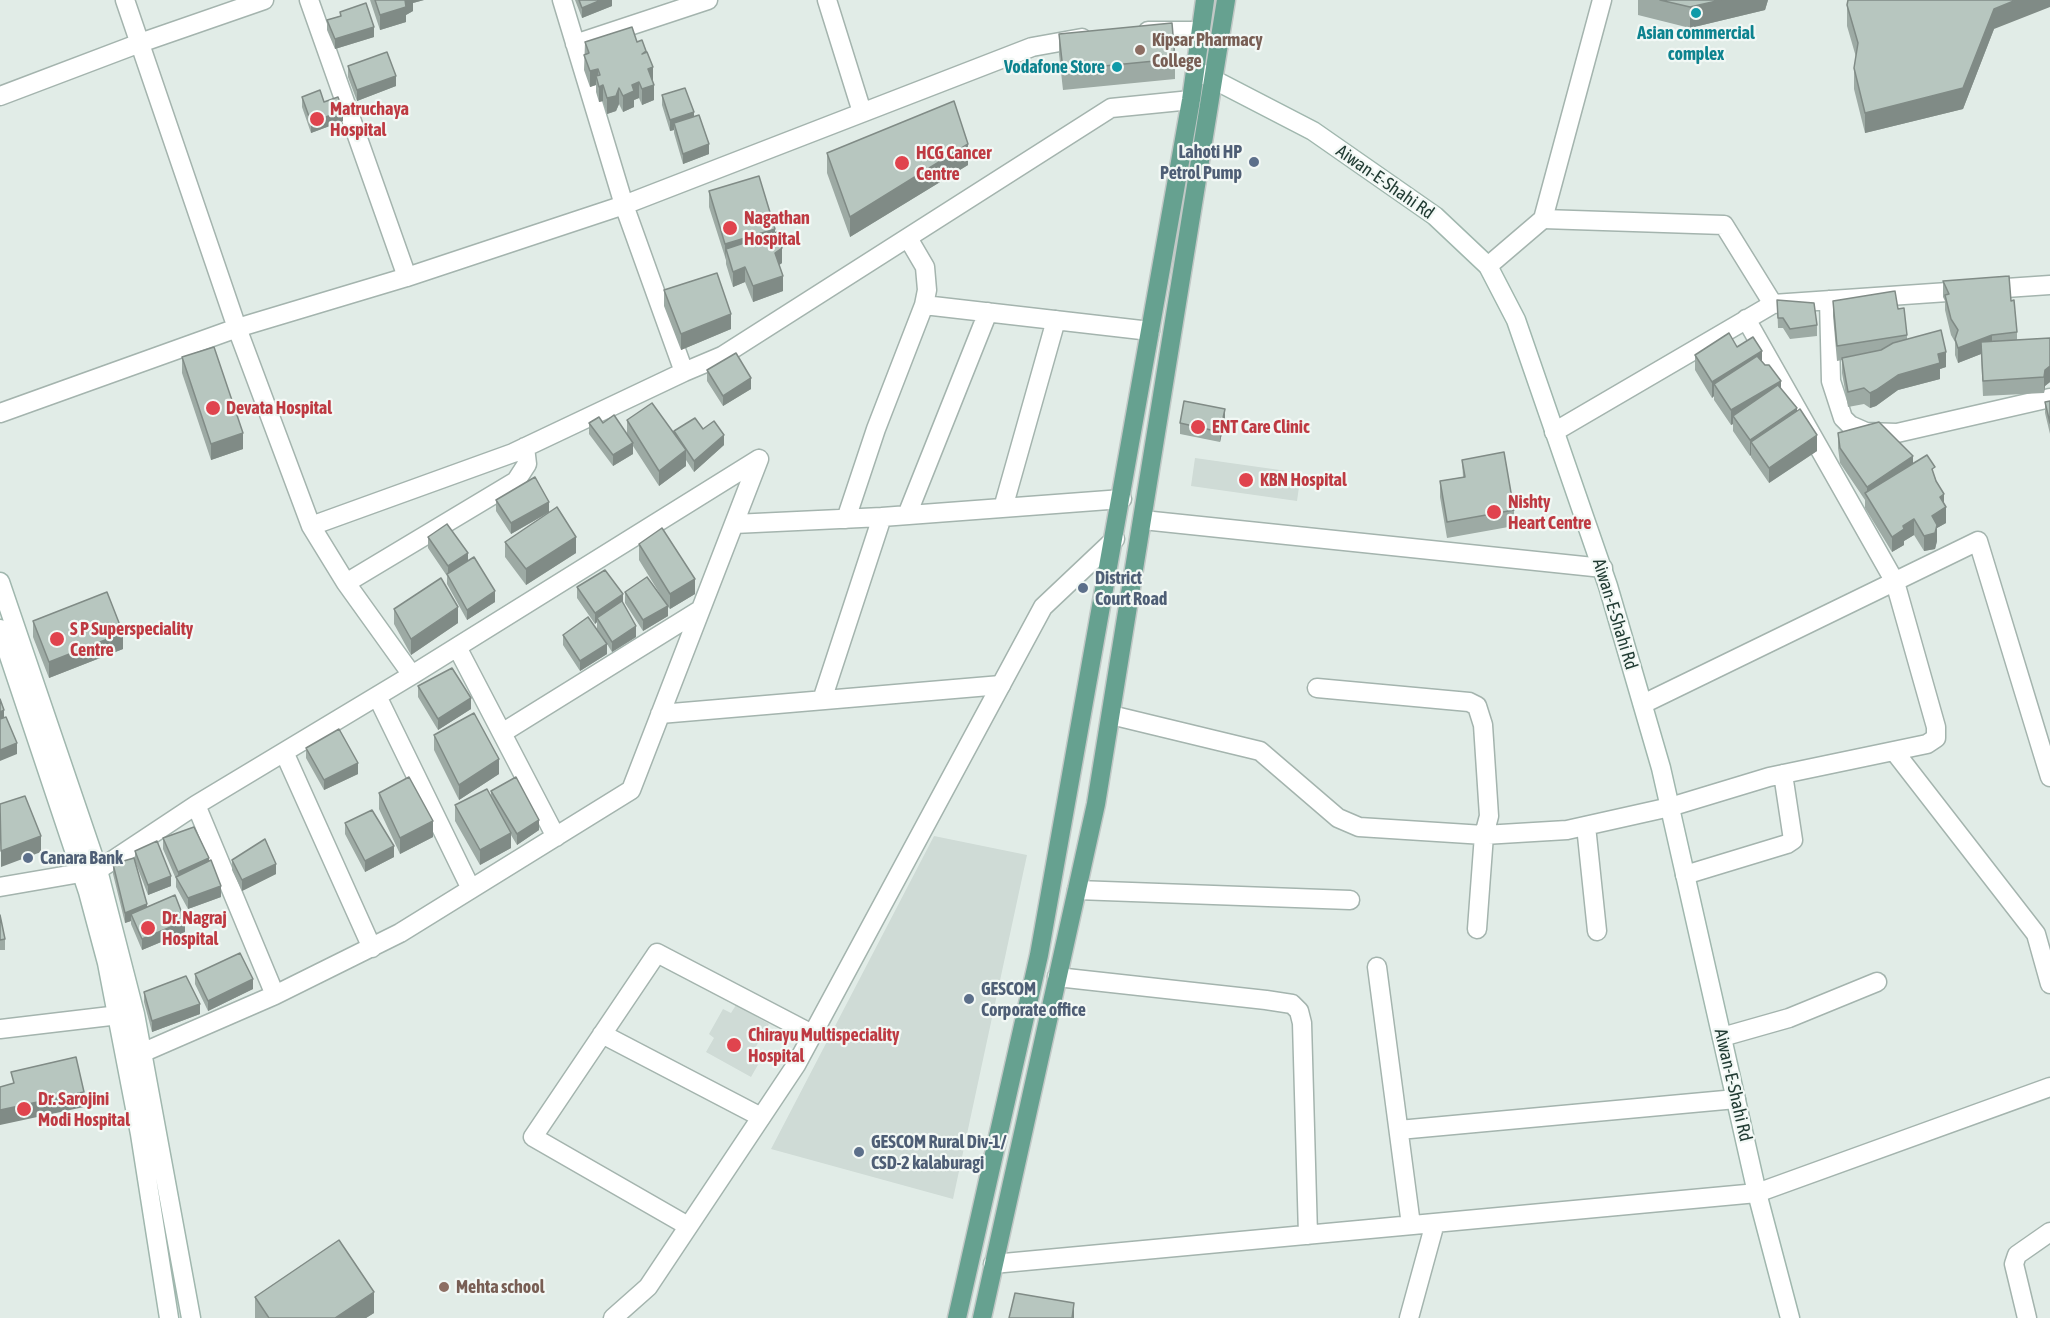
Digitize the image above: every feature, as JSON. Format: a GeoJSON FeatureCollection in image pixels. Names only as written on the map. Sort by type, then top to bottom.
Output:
{"type":"FeatureCollection","features":[{"type":"Feature","properties":{"kind":"main road"},"geometry":{"type":"LineString","coordinates":[[957,1318],[1039,956],[1122,499],[1191,100],[1205,0]]}},
{"type":"Feature","properties":{"kind":"main road"},"geometry":{"type":"LineString","coordinates":[[981,1318],[1077,890],[1111,715],[1226,0]]}},
{"type":"Feature","properties":{"kind":"street"},"geometry":{"type":"LineString","coordinates":[[125,0],[237,328],[311,526],[346,583],[412,675]]}},
{"type":"Feature","properties":{"kind":"street"},"geometry":{"type":"LineString","coordinates":[[0,96],[140,43],[264,0]]}},
{"type":"Feature","properties":{"kind":"street"},"geometry":{"type":"LineString","coordinates":[[309,0],[407,277]]}},
{"type":"Feature","properties":{"kind":"street"},"geometry":{"type":"LineString","coordinates":[[562,0],[624,205],[684,372]]}},
{"type":"Feature","properties":{"kind":"street"},"geometry":{"type":"LineString","coordinates":[[575,44],[708,0]]}},
{"type":"Feature","properties":{"kind":"street"},"geometry":{"type":"LineString","coordinates":[[827,0],[862,112]]}},
{"type":"Feature","properties":{"kind":"street"},"geometry":{"type":"LineString","coordinates":[[1488,266],[1543,219],[1602,0]]}},
{"type":"Feature","properties":{"kind":"street"},"geometry":{"type":"LineString","coordinates":[[1130,31],[1200,31]]}},
{"type":"Feature","properties":{"kind":"street"},"geometry":{"type":"LineString","coordinates":[[0,413],[237,328],[407,277],[624,205],[1032,47],[1096,35]]}},
{"type":"Feature","properties":{"kind":"street","name":"Aiwan-E-Shahi Rd"},"geometry":{"type":"LineString","coordinates":[[1194,69],[1313,131],[1435,216],[1488,266],[1516,320],[1603,568],[1642,704],[1670,807],[1757,1193],[1790,1318]]}},
{"type":"Feature","properties":{"kind":"street"},"geometry":{"type":"LineString","coordinates":[[311,526],[525,447],[722,356],[1111,108],[1191,100]]}},
{"type":"Feature","properties":{"kind":"street"},"geometry":{"type":"LineString","coordinates":[[1543,219],[1724,225],[1773,304]]}},
{"type":"Feature","properties":{"kind":"street"},"geometry":{"type":"LineString","coordinates":[[846,519],[876,429],[924,305],[927,290],[925,267],[908,238]]}},
{"type":"Feature","properties":{"kind":"street"},"geometry":{"type":"LineString","coordinates":[[1554,432],[1773,304],[2050,285]]}},
{"type":"Feature","properties":{"kind":"street"},"geometry":{"type":"LineString","coordinates":[[1829,300],[1831,381],[1843,418],[1850,425],[1866,432],[1897,433],[2050,398]]}},
{"type":"Feature","properties":{"kind":"street"},"geometry":{"type":"LineString","coordinates":[[924,305],[1150,331]]}},
{"type":"Feature","properties":{"kind":"street"},"geometry":{"type":"LineString","coordinates":[[907,515],[988,312]]}},
{"type":"Feature","properties":{"kind":"street"},"geometry":{"type":"LineString","coordinates":[[1111,715],[1260,751],[1338,818],[1359,827],[1484,835],[1552,832],[1586,826],[1670,807],[1783,774],[1927,744],[1936,738],[1936,727],[1895,582],[1746,319]]}},
{"type":"Feature","properties":{"kind":"street"},"geometry":{"type":"LineString","coordinates":[[1003,508],[1056,320]]}},
{"type":"Feature","properties":{"kind":"street"},"geometry":{"type":"LineString","coordinates":[[346,583],[516,481],[527,464],[525,447]]}},
{"type":"Feature","properties":{"kind":"street"},"geometry":{"type":"LineString","coordinates":[[0,887],[90,872],[196,805],[458,647],[759,459],[631,790],[372,948],[275,995],[135,1054]]}},
{"type":"Feature","properties":{"kind":"street"},"geometry":{"type":"LineString","coordinates":[[734,524],[882,517],[1122,499]]}},
{"type":"Feature","properties":{"kind":"street"},"geometry":{"type":"LineString","coordinates":[[822,700],[882,517]]}},
{"type":"Feature","properties":{"kind":"street"},"geometry":{"type":"LineString","coordinates":[[1143,520],[1603,568]]}},
{"type":"Feature","properties":{"kind":"street"},"geometry":{"type":"LineString","coordinates":[[613,1318],[648,1287],[796,1065],[1043,607],[1115,539]]}},
{"type":"Feature","properties":{"kind":"street"},"geometry":{"type":"LineString","coordinates":[[1642,704],[1978,541],[2050,777]]}},
{"type":"Feature","properties":{"kind":"street"},"geometry":{"type":"LineString","coordinates":[[1,586],[90,872],[135,1054],[149,1132],[193,1317],[169,1318],[149,1132]]}},
{"type":"Feature","properties":{"kind":"street"},"geometry":{"type":"LineString","coordinates":[[502,733],[700,610]]}},
{"type":"Feature","properties":{"kind":"street"},"geometry":{"type":"LineString","coordinates":[[0,629],[90,872],[119,1015],[135,1054]]}},
{"type":"Feature","properties":{"kind":"street"},"geometry":{"type":"LineString","coordinates":[[458,647],[556,837]]}},
{"type":"Feature","properties":{"kind":"street"},"geometry":{"type":"LineString","coordinates":[[660,714],[1001,685]]}},
{"type":"Feature","properties":{"kind":"street"},"geometry":{"type":"LineString","coordinates":[[1317,688],[1469,702],[1477,706],[1483,725],[1489,816],[1484,835],[1476,929]]}},
{"type":"Feature","properties":{"kind":"street"},"geometry":{"type":"LineString","coordinates":[[377,696],[471,889]]}},
{"type":"Feature","properties":{"kind":"street"},"geometry":{"type":"LineString","coordinates":[[1894,751],[2036,933],[2050,984]]}},
{"type":"Feature","properties":{"kind":"street"},"geometry":{"type":"LineString","coordinates":[[284,752],[372,948]]}},
{"type":"Feature","properties":{"kind":"street"},"geometry":{"type":"LineString","coordinates":[[1685,875],[1787,844],[1793,840],[1783,774]]}},
{"type":"Feature","properties":{"kind":"street"},"geometry":{"type":"LineString","coordinates":[[196,805],[275,995]]}},
{"type":"Feature","properties":{"kind":"street"},"geometry":{"type":"LineString","coordinates":[[1586,826],[1597,931]]}},
{"type":"Feature","properties":{"kind":"street"},"geometry":{"type":"LineString","coordinates":[[1077,890],[1350,900]]}},
{"type":"Feature","properties":{"kind":"street"},"geometry":{"type":"LineString","coordinates":[[688,1226],[532,1137],[657,953],[812,1034]]}},
{"type":"Feature","properties":{"kind":"street"},"geometry":{"type":"LineString","coordinates":[[1377,967],[1411,1225]]}},
{"type":"Feature","properties":{"kind":"street"},"geometry":{"type":"LineString","coordinates":[[1057,977],[1292,1004],[1299,1011],[1302,1023],[1308,1235]]}},
{"type":"Feature","properties":{"kind":"street"},"geometry":{"type":"LineString","coordinates":[[1722,1037],[1789,1018],[1877,982]]}},
{"type":"Feature","properties":{"kind":"street"},"geometry":{"type":"LineString","coordinates":[[0,1029],[119,1015]]}},
{"type":"Feature","properties":{"kind":"street"},"geometry":{"type":"LineString","coordinates":[[602,1035],[761,1117]]}},
{"type":"Feature","properties":{"kind":"street"},"geometry":{"type":"LineString","coordinates":[[993,1264],[1757,1193],[2050,1087]]}},
{"type":"Feature","properties":{"kind":"street"},"geometry":{"type":"LineString","coordinates":[[1399,1130],[1736,1099]]}},
{"type":"Feature","properties":{"kind":"street"},"geometry":{"type":"LineString","coordinates":[[1409,1318],[1435,1223]]}},
{"type":"Feature","properties":{"kind":"street"},"geometry":{"type":"LineString","coordinates":[[2027,1318],[2014,1264],[2017,1255],[2050,1232]]}},
{"type":"Feature","properties":{"kind":"shaded area","name":"KBN Hospital"},"geometry":{"type":"Polygon","coordinates":[[[1195,458],[1301,473],[1297,501],[1191,486],[1195,458]]]}},
{"type":"Feature","properties":{"kind":"shaded area"},"geometry":{"type":"Polygon","coordinates":[[[934,836],[1027,855],[953,1199],[771,1149],[934,836]]]}},
{"type":"Feature","properties":{"kind":"shaded area","name":"Chirayu Multispeciality Hospital"},"geometry":{"type":"Polygon","coordinates":[[[736,1005],[769,1024],[750,1057],[759,1063],[751,1077],[706,1052],[714,1038],[709,1034],[723,1009],[731,1013],[736,1005]]]}},
{"type":"Feature","properties":{"kind":"building"},"geometry":{"type":"Polygon","coordinates":[[[375,0],[405,0],[406,7],[380,15],[375,0]]]}},
{"type":"Feature","properties":{"kind":"building"},"geometry":{"type":"Polygon","coordinates":[[[579,0],[601,0],[582,8],[579,0]]]}},
{"type":"Feature","properties":{"kind":"building"},"geometry":{"type":"Polygon","coordinates":[[[1660,0],[1721,0],[1690,7],[1660,0]]]}},
{"type":"Feature","properties":{"kind":"building"},"geometry":{"type":"Polygon","coordinates":[[[1848,0],[2016,0],[1994,9],[1963,88],[1865,113],[1854,68],[1858,43],[1847,5],[1848,0]]]}},
{"type":"Feature","properties":{"kind":"building"},"geometry":{"type":"Polygon","coordinates":[[[366,3],[374,27],[335,39],[327,20],[341,16],[340,12],[366,3]]]}},
{"type":"Feature","properties":{"kind":"building"},"geometry":{"type":"Polygon","coordinates":[[[1172,23],[1175,59],[1063,70],[1059,34],[1172,23]]]}},
{"type":"Feature","properties":{"kind":"building"},"geometry":{"type":"Polygon","coordinates":[[[632,27],[637,42],[642,40],[646,51],[642,54],[647,52],[653,67],[648,69],[654,85],[642,89],[639,82],[632,85],[634,91],[623,96],[619,88],[616,96],[607,98],[603,85],[599,87],[596,76],[600,75],[598,69],[590,71],[584,55],[589,53],[585,42],[632,27]]]}},
{"type":"Feature","properties":{"kind":"building"},"geometry":{"type":"Polygon","coordinates":[[[387,52],[396,76],[357,90],[348,66],[387,52]]]}},
{"type":"Feature","properties":{"kind":"building"},"geometry":{"type":"Polygon","coordinates":[[[685,88],[694,112],[670,120],[662,95],[685,88]]]}},
{"type":"Feature","properties":{"kind":"building"},"geometry":{"type":"Polygon","coordinates":[[[320,90],[324,102],[338,97],[343,111],[311,122],[302,97],[320,90]]]}},
{"type":"Feature","properties":{"kind":"building"},"geometry":{"type":"Polygon","coordinates":[[[954,101],[968,144],[850,217],[827,153],[954,101]]]}},
{"type":"Feature","properties":{"kind":"building"},"geometry":{"type":"Polygon","coordinates":[[[699,115],[709,144],[683,154],[674,123],[699,115]]]}},
{"type":"Feature","properties":{"kind":"building"},"geometry":{"type":"Polygon","coordinates":[[[759,176],[775,229],[725,244],[709,191],[759,176]]]}},
{"type":"Feature","properties":{"kind":"building"},"geometry":{"type":"Polygon","coordinates":[[[777,232],[782,248],[775,253],[783,276],[753,286],[745,267],[733,272],[726,249],[777,232]]]}},
{"type":"Feature","properties":{"kind":"building"},"geometry":{"type":"Polygon","coordinates":[[[717,273],[731,314],[681,334],[664,290],[717,273]]]}},
{"type":"Feature","properties":{"kind":"building"},"geometry":{"type":"Polygon","coordinates":[[[2009,276],[2017,332],[1992,335],[1958,348],[1955,339],[1958,330],[1951,319],[1945,295],[1949,294],[1943,281],[2009,276]]]}},
{"type":"Feature","properties":{"kind":"building"},"geometry":{"type":"Polygon","coordinates":[[[1895,291],[1898,309],[1904,308],[1907,335],[1837,346],[1833,301],[1895,291]]]}},
{"type":"Feature","properties":{"kind":"building"},"geometry":{"type":"Polygon","coordinates":[[[1777,300],[1814,303],[1817,325],[1790,329],[1783,318],[1778,318],[1777,300]]]}},
{"type":"Feature","properties":{"kind":"building"},"geometry":{"type":"Polygon","coordinates":[[[1941,330],[1946,352],[1938,354],[1940,363],[1898,375],[1870,393],[1864,388],[1848,392],[1842,358],[1881,350],[1893,343],[1941,330]]]}},
{"type":"Feature","properties":{"kind":"building"},"geometry":{"type":"Polygon","coordinates":[[[1729,333],[1737,347],[1753,337],[1762,351],[1712,382],[1695,355],[1729,333]]]}},
{"type":"Feature","properties":{"kind":"building"},"geometry":{"type":"Polygon","coordinates":[[[2050,338],[2050,366],[2045,370],[2044,377],[1983,381],[1981,342],[2050,338]]]}},
{"type":"Feature","properties":{"kind":"building"},"geometry":{"type":"Polygon","coordinates":[[[214,347],[243,433],[211,444],[182,357],[214,347]]]}},
{"type":"Feature","properties":{"kind":"building"},"geometry":{"type":"Polygon","coordinates":[[[736,353],[751,378],[723,396],[707,370],[736,353]]]}},
{"type":"Feature","properties":{"kind":"building"},"geometry":{"type":"Polygon","coordinates":[[[1757,356],[1765,365],[1769,365],[1781,381],[1731,410],[1714,384],[1757,356]]]}},
{"type":"Feature","properties":{"kind":"building"},"geometry":{"type":"Polygon","coordinates":[[[1778,385],[1797,408],[1750,440],[1733,416],[1778,385]]]}},
{"type":"Feature","properties":{"kind":"building"},"geometry":{"type":"Polygon","coordinates":[[[1184,401],[1225,409],[1220,432],[1180,423],[1184,401]]]}},
{"type":"Feature","properties":{"kind":"building"},"geometry":{"type":"Polygon","coordinates":[[[2050,401],[2050,423],[2045,402],[2050,401]]]}},
{"type":"Feature","properties":{"kind":"building"},"geometry":{"type":"Polygon","coordinates":[[[652,403],[686,450],[659,471],[627,420],[652,403]]]}},
{"type":"Feature","properties":{"kind":"building"},"geometry":{"type":"Polygon","coordinates":[[[1800,409],[1817,435],[1769,468],[1751,442],[1800,409]]]}},
{"type":"Feature","properties":{"kind":"building"},"geometry":{"type":"Polygon","coordinates":[[[614,415],[633,443],[613,455],[589,423],[599,417],[603,423],[614,415]]]}},
{"type":"Feature","properties":{"kind":"building"},"geometry":{"type":"Polygon","coordinates":[[[695,418],[703,429],[714,421],[724,435],[694,461],[674,431],[695,418]]]}},
{"type":"Feature","properties":{"kind":"building"},"geometry":{"type":"Polygon","coordinates":[[[1879,422],[1913,456],[1867,487],[1840,448],[1838,433],[1879,422]]]}},
{"type":"Feature","properties":{"kind":"building"},"geometry":{"type":"Polygon","coordinates":[[[1504,452],[1514,510],[1447,522],[1440,481],[1465,477],[1462,460],[1504,452]]]}},
{"type":"Feature","properties":{"kind":"building"},"geometry":{"type":"Polygon","coordinates":[[[1927,455],[1935,467],[1932,469],[1944,494],[1940,497],[1946,507],[1932,516],[1937,525],[1935,533],[1924,536],[1914,519],[1892,537],[1865,493],[1927,455]]]}},
{"type":"Feature","properties":{"kind":"building"},"geometry":{"type":"Polygon","coordinates":[[[535,477],[549,502],[511,523],[496,500],[535,477]]]}},
{"type":"Feature","properties":{"kind":"building"},"geometry":{"type":"Polygon","coordinates":[[[557,507],[576,537],[526,569],[505,542],[557,507]]]}},
{"type":"Feature","properties":{"kind":"building"},"geometry":{"type":"Polygon","coordinates":[[[447,524],[468,553],[448,566],[428,537],[447,524]]]}},
{"type":"Feature","properties":{"kind":"building"},"geometry":{"type":"Polygon","coordinates":[[[662,528],[695,579],[670,594],[639,544],[662,528]]]}},
{"type":"Feature","properties":{"kind":"building"},"geometry":{"type":"Polygon","coordinates":[[[474,557],[495,591],[467,610],[447,574],[474,557]]]}},
{"type":"Feature","properties":{"kind":"building"},"geometry":{"type":"Polygon","coordinates":[[[605,570],[623,594],[595,613],[577,587],[605,570]]]}},
{"type":"Feature","properties":{"kind":"building"},"geometry":{"type":"Polygon","coordinates":[[[647,577],[668,606],[643,620],[625,592],[647,577]]]}},
{"type":"Feature","properties":{"kind":"building"},"geometry":{"type":"Polygon","coordinates":[[[441,578],[458,607],[411,639],[394,609],[441,578]]]}},
{"type":"Feature","properties":{"kind":"building"},"geometry":{"type":"Polygon","coordinates":[[[107,592],[123,633],[49,662],[33,621],[107,592]]]}},
{"type":"Feature","properties":{"kind":"building"},"geometry":{"type":"Polygon","coordinates":[[[622,601],[636,626],[612,642],[597,618],[622,601]]]}},
{"type":"Feature","properties":{"kind":"building"},"geometry":{"type":"Polygon","coordinates":[[[588,617],[607,644],[580,661],[563,635],[588,617]]]}},
{"type":"Feature","properties":{"kind":"building"},"geometry":{"type":"Polygon","coordinates":[[[452,668],[471,698],[438,719],[418,686],[452,668]]]}},
{"type":"Feature","properties":{"kind":"building"},"geometry":{"type":"Polygon","coordinates":[[[0,699],[4,710],[0,712],[0,699]]]}},
{"type":"Feature","properties":{"kind":"building"},"geometry":{"type":"Polygon","coordinates":[[[474,713],[499,759],[459,785],[434,735],[474,713]]]}},
{"type":"Feature","properties":{"kind":"building"},"geometry":{"type":"Polygon","coordinates":[[[6,717],[17,743],[0,750],[0,719],[6,717]]]}},
{"type":"Feature","properties":{"kind":"building"},"geometry":{"type":"Polygon","coordinates":[[[339,729],[358,763],[324,780],[306,748],[339,729]]]}},
{"type":"Feature","properties":{"kind":"building"},"geometry":{"type":"Polygon","coordinates":[[[409,777],[433,821],[400,838],[379,793],[409,777]]]}},
{"type":"Feature","properties":{"kind":"building"},"geometry":{"type":"Polygon","coordinates":[[[516,777],[539,820],[517,834],[491,791],[516,777]]]}},
{"type":"Feature","properties":{"kind":"building"},"geometry":{"type":"Polygon","coordinates":[[[487,789],[511,833],[480,850],[455,805],[487,789]]]}},
{"type":"Feature","properties":{"kind":"building"},"geometry":{"type":"Polygon","coordinates":[[[25,796],[41,836],[1,851],[0,804],[25,796]]]}},
{"type":"Feature","properties":{"kind":"building"},"geometry":{"type":"Polygon","coordinates":[[[372,810],[394,846],[365,861],[345,823],[372,810]]]}},
{"type":"Feature","properties":{"kind":"building"},"geometry":{"type":"Polygon","coordinates":[[[194,827],[209,858],[178,872],[163,838],[194,827]]]}},
{"type":"Feature","properties":{"kind":"building"},"geometry":{"type":"Polygon","coordinates":[[[265,839],[276,864],[242,880],[232,860],[265,839]]]}},
{"type":"Feature","properties":{"kind":"building"},"geometry":{"type":"Polygon","coordinates":[[[157,841],[171,876],[148,885],[135,851],[157,841]]]}},
{"type":"Feature","properties":{"kind":"building"},"geometry":{"type":"Polygon","coordinates":[[[134,858],[147,904],[125,913],[113,864],[134,858]]]}},
{"type":"Feature","properties":{"kind":"building"},"geometry":{"type":"Polygon","coordinates":[[[211,860],[221,886],[188,898],[176,877],[211,860]]]}},
{"type":"Feature","properties":{"kind":"building"},"geometry":{"type":"Polygon","coordinates":[[[175,895],[185,921],[142,939],[131,914],[175,895]]]}},
{"type":"Feature","properties":{"kind":"building"},"geometry":{"type":"Polygon","coordinates":[[[0,915],[5,939],[0,940],[0,915]]]}},
{"type":"Feature","properties":{"kind":"building"},"geometry":{"type":"Polygon","coordinates":[[[240,953],[253,979],[208,1001],[195,974],[240,953]]]}},
{"type":"Feature","properties":{"kind":"building"},"geometry":{"type":"Polygon","coordinates":[[[186,976],[200,1004],[152,1021],[144,992],[186,976]]]}},
{"type":"Feature","properties":{"kind":"building"},"geometry":{"type":"Polygon","coordinates":[[[76,1057],[84,1092],[0,1110],[0,1087],[14,1083],[11,1072],[76,1057]]]}},
{"type":"Feature","properties":{"kind":"building"},"geometry":{"type":"Polygon","coordinates":[[[339,1240],[374,1292],[335,1318],[269,1318],[255,1297],[339,1240]]]}},
{"type":"Feature","properties":{"kind":"building"},"geometry":{"type":"Polygon","coordinates":[[[1015,1293],[1074,1303],[1072,1318],[1009,1318],[1015,1293]]]}},
{"type":"Feature","properties":{"kind":"place","name":"Asian commercial complex"},"geometry":{"type":"Point","coordinates":[1696,13]}},
{"type":"Feature","properties":{"kind":"place","name":"Kipsar Pharmacy College"},"geometry":{"type":"Point","coordinates":[1140,50]}},
{"type":"Feature","properties":{"kind":"place","name":"Vodafone Store"},"geometry":{"type":"Point","coordinates":[1117,67]}},
{"type":"Feature","properties":{"kind":"place","name":"Matruchaya Hospital"},"geometry":{"type":"Point","coordinates":[317,119]}},
{"type":"Feature","properties":{"kind":"place","name":"Lahoti HP Petrol Pump"},"geometry":{"type":"Point","coordinates":[1254,162]}},
{"type":"Feature","properties":{"kind":"place","name":"HCG Cancer Centre"},"geometry":{"type":"Point","coordinates":[902,163]}},
{"type":"Feature","properties":{"kind":"place","name":"Nagathan Hospital"},"geometry":{"type":"Point","coordinates":[730,228]}},
{"type":"Feature","properties":{"kind":"place","name":"Devata Hospital"},"geometry":{"type":"Point","coordinates":[213,408]}},
{"type":"Feature","properties":{"kind":"place","name":"ENT Care Clinic"},"geometry":{"type":"Point","coordinates":[1198,427]}},
{"type":"Feature","properties":{"kind":"place","name":"KBN Hospital"},"geometry":{"type":"Point","coordinates":[1246,480]}},
{"type":"Feature","properties":{"kind":"place","name":"Nishty Heart Centre"},"geometry":{"type":"Point","coordinates":[1494,512]}},
{"type":"Feature","properties":{"kind":"place","name":"District Court Road"},"geometry":{"type":"Point","coordinates":[1083,588]}},
{"type":"Feature","properties":{"kind":"place","name":"S P Superspeciality Centre"},"geometry":{"type":"Point","coordinates":[57,639]}},
{"type":"Feature","properties":{"kind":"place","name":"Canara Bank"},"geometry":{"type":"Point","coordinates":[28,858]}},
{"type":"Feature","properties":{"kind":"place","name":"Dr. Nagraj Hospital"},"geometry":{"type":"Point","coordinates":[148,928]}},
{"type":"Feature","properties":{"kind":"place","name":"GESCOM Corporate office"},"geometry":{"type":"Point","coordinates":[969,999]}},
{"type":"Feature","properties":{"kind":"place","name":"Chirayu Multispeciality Hospital"},"geometry":{"type":"Point","coordinates":[734,1045]}},
{"type":"Feature","properties":{"kind":"place","name":"Dr. Sarojini Modi Hospital"},"geometry":{"type":"Point","coordinates":[24,1109]}},
{"type":"Feature","properties":{"kind":"place","name":"GESCOM Rural Div-1/ CSD-2 kalaburagi"},"geometry":{"type":"Point","coordinates":[859,1152]}},
{"type":"Feature","properties":{"kind":"place","name":"Mehta school"},"geometry":{"type":"Point","coordinates":[444,1287]}}]}
